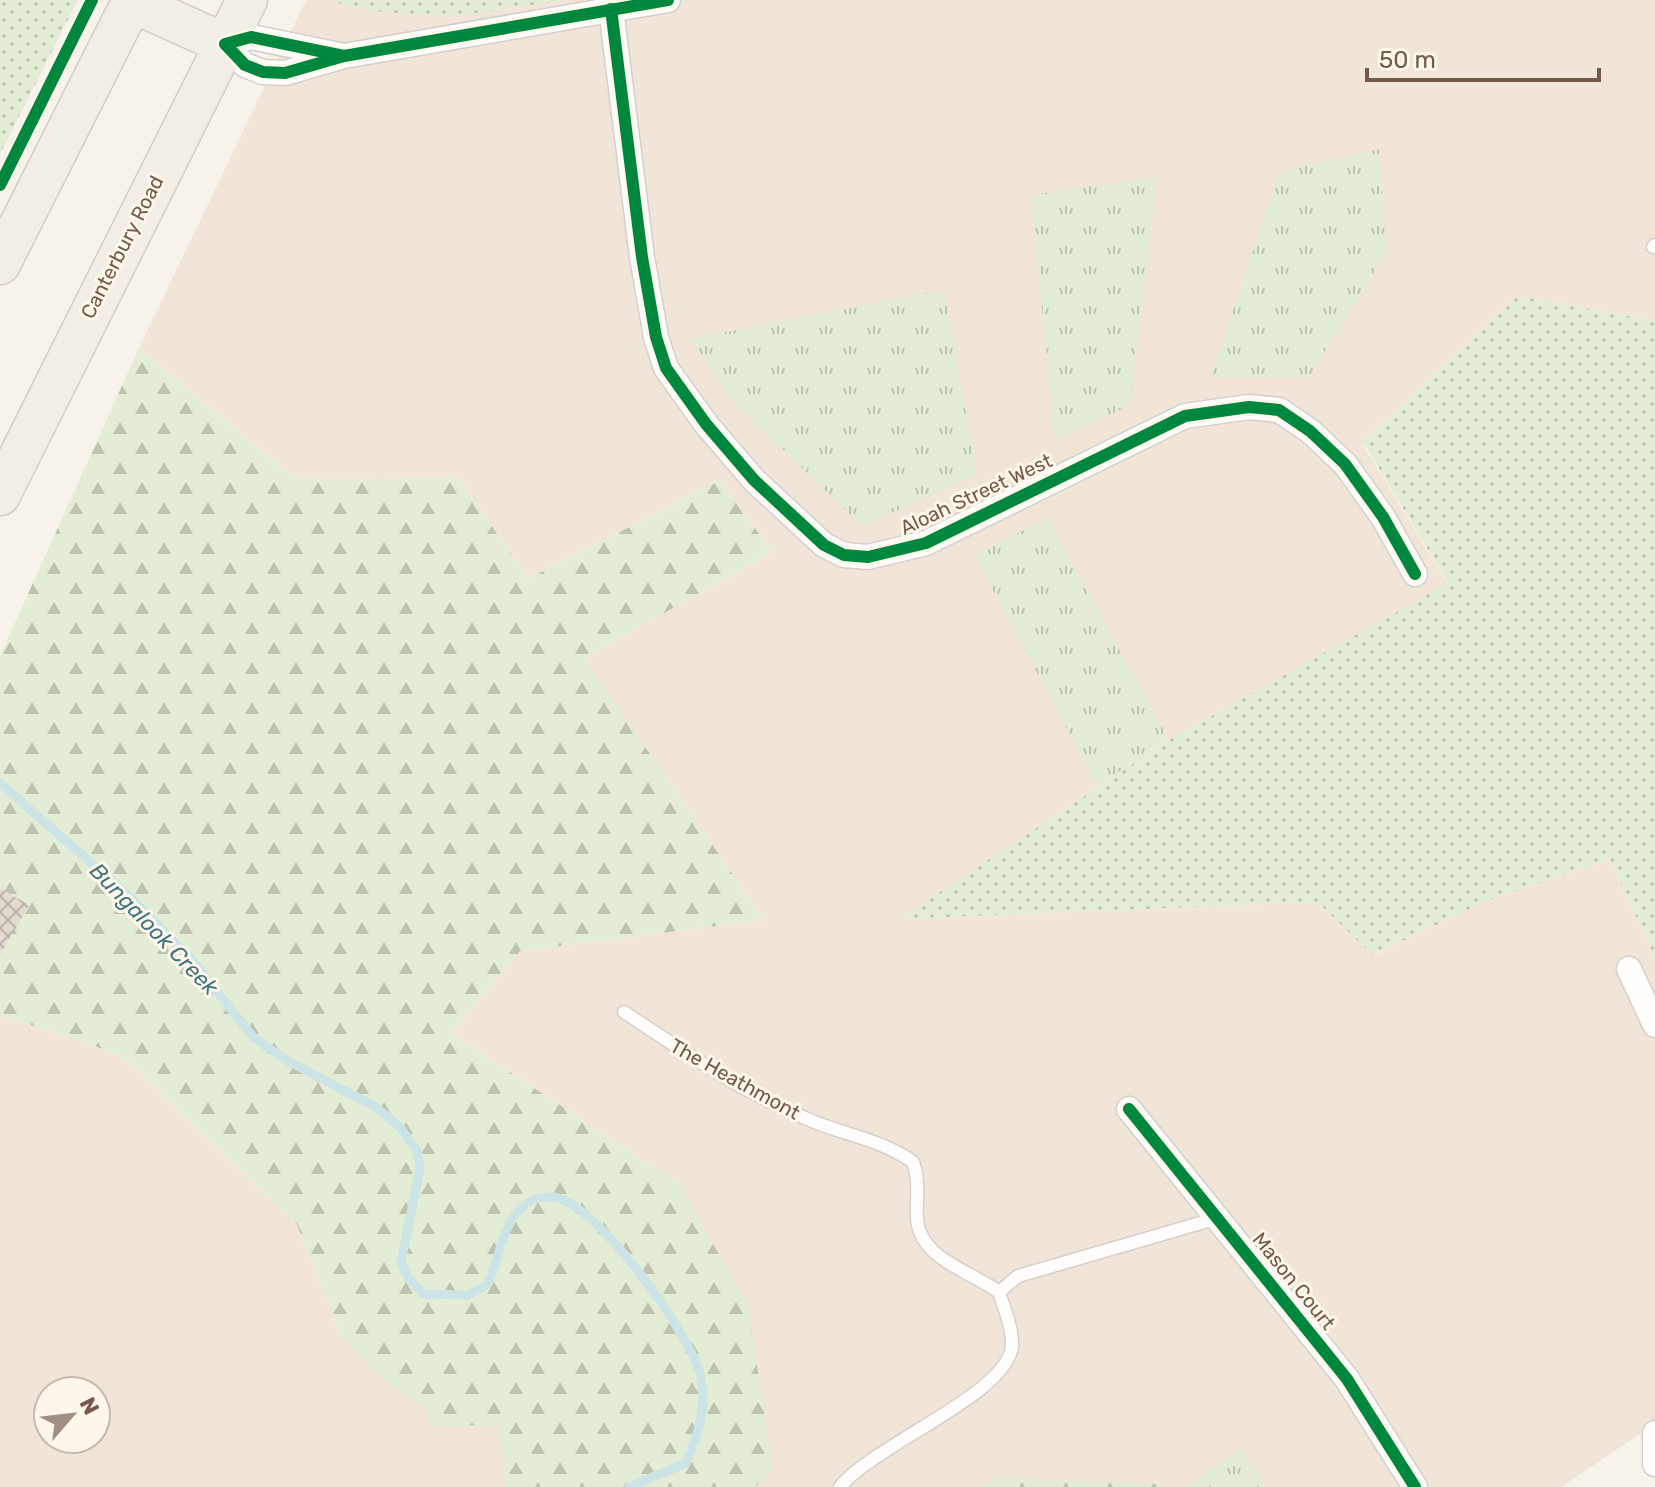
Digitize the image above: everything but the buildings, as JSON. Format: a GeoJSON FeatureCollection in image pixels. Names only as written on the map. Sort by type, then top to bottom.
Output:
{"type":"FeatureCollection","features":[{"type":"Feature","properties":{"kind":"main road","name":"Canterbury Road"},"geometry":{"type":"LineString","coordinates":[[0,495],[247,0]]}},
{"type":"Feature","properties":{"kind":"main road"},"geometry":{"type":"LineString","coordinates":[[0,264],[132,1],[225,44]]}},
{"type":"Feature","properties":{"kind":"street"},"geometry":{"type":"LineString","coordinates":[[225,44],[245,65],[263,72],[285,73],[344,56],[668,0]]}},
{"type":"Feature","properties":{"kind":"street","name":"Aloah Street West"},"geometry":{"type":"LineString","coordinates":[[611,9],[642,257],[656,337],[666,368],[690,404],[745,469],[824,545],[844,555],[868,557],[926,543],[1185,416],[1249,407],[1279,410],[1310,431],[1345,464],[1383,517],[1415,574]]}},
{"type":"Feature","properties":{"kind":"street"},"geometry":{"type":"LineString","coordinates":[[1629,969],[1655,1025]]}},
{"type":"Feature","properties":{"kind":"street","name":"Mason Court"},"geometry":{"type":"LineString","coordinates":[[1129,1109],[1347,1379],[1415,1487]]}},
{"type":"Feature","properties":{"kind":"street"},"geometry":{"type":"LineString","coordinates":[[1655,1433],[1655,1464]]}},
{"type":"Feature","properties":{"kind":"lane","name":"The Heathmont"},"geometry":{"type":"LineString","coordinates":[[624,1012],[750,1092],[806,1119],[890,1149],[913,1162],[918,1176],[917,1219],[920,1234],[935,1253],[999,1292]]}},
{"type":"Feature","properties":{"kind":"lane"},"geometry":{"type":"LineString","coordinates":[[840,1487],[868,1462],[988,1383],[1007,1364],[1012,1345],[999,1292],[1018,1276],[1218,1218]]}},
{"type":"Feature","properties":{"kind":"shaded area"},"geometry":{"type":"Polygon","coordinates":[[[306,0],[1655,0],[1655,321],[1518,296],[1362,443],[1449,586],[1169,740],[901,919],[1317,902],[1375,955],[1481,902],[1610,859],[1655,958],[1655,1424],[1561,1487],[0,1487],[0,1016],[80,1040],[127,1059],[297,1225],[341,1334],[677,1183],[451,1033],[520,951],[764,920],[583,658],[773,552],[719,481],[528,579],[458,477],[296,479],[139,348],[306,0]]]}},
{"type":"Feature","properties":{"kind":"green space"},"geometry":{"type":"Polygon","coordinates":[[[0,0],[78,0],[0,154],[0,0]]]}},
{"type":"Feature","properties":{"kind":"green space"},"geometry":{"type":"Polygon","coordinates":[[[326,0],[567,0],[448,17],[372,11],[326,0]]]}},
{"type":"Feature","properties":{"kind":"green space"},"geometry":{"type":"Polygon","coordinates":[[[1380,149],[1386,253],[1309,377],[1211,377],[1279,172],[1380,149]]]}},
{"type":"Feature","properties":{"kind":"green space"},"geometry":{"type":"Polygon","coordinates":[[[1157,177],[1130,405],[1055,440],[1031,195],[1157,177]]]}},
{"type":"Feature","properties":{"kind":"green space"},"geometry":{"type":"Polygon","coordinates":[[[944,290],[977,475],[862,526],[730,398],[690,339],[944,290]]]}},
{"type":"Feature","properties":{"kind":"green space"},"geometry":{"type":"Polygon","coordinates":[[[1518,296],[1655,321],[1655,958],[1610,859],[1486,901],[1373,955],[1317,902],[899,919],[1169,740],[1448,583],[1363,442],[1518,296]]]}},
{"type":"Feature","properties":{"kind":"green space"},"geometry":{"type":"Polygon","coordinates":[[[139,348],[296,479],[458,477],[528,579],[719,481],[773,552],[584,658],[764,920],[520,951],[451,1033],[678,1183],[748,1305],[773,1471],[755,1487],[506,1487],[499,1425],[430,1426],[430,1412],[380,1377],[341,1334],[297,1225],[127,1059],[80,1040],[0,1016],[0,656],[139,348]]]}},
{"type":"Feature","properties":{"kind":"green space"},"geometry":{"type":"Polygon","coordinates":[[[1047,518],[1169,740],[1097,785],[975,556],[1047,518]]]}},
{"type":"Feature","properties":{"kind":"green space"},"geometry":{"type":"Polygon","coordinates":[[[1241,1448],[1266,1487],[1186,1487],[1241,1448]]]}},
{"type":"Feature","properties":{"kind":"green space"},"geometry":{"type":"Polygon","coordinates":[[[995,1478],[1160,1484],[1162,1487],[986,1487],[995,1478]]]}},
{"type":"Feature","properties":{"kind":"waterway","name":"Bungalook Creek"},"geometry":{"type":"LineString","coordinates":[[0,783],[129,896],[194,962],[253,1037],[286,1060],[374,1106],[399,1126],[417,1151],[420,1169],[401,1262],[409,1279],[424,1294],[468,1295],[487,1285],[512,1220],[526,1204],[539,1198],[561,1199],[579,1209],[621,1250],[679,1331],[700,1374],[703,1397],[698,1431],[686,1463],[629,1487]]}},
{"type":"Feature","properties":{"kind":"cycle path"},"geometry":{"type":"LineString","coordinates":[[0,185],[92,0]]}},
{"type":"Feature","properties":{"kind":"cycle path"},"geometry":{"type":"LineString","coordinates":[[344,56],[251,37],[225,44],[245,65],[263,72],[285,73],[344,56],[668,0]]}},
{"type":"Feature","properties":{"kind":"cycle path"},"geometry":{"type":"LineString","coordinates":[[611,9],[642,257],[656,337],[666,368],[706,424],[754,480],[824,545],[844,555],[868,557],[926,543],[1185,416],[1249,407],[1279,410],[1310,431],[1345,464],[1383,517],[1415,574]]}},
{"type":"Feature","properties":{"kind":"cycle path"},"geometry":{"type":"LineString","coordinates":[[1129,1109],[1347,1379],[1415,1487]]}}]}
